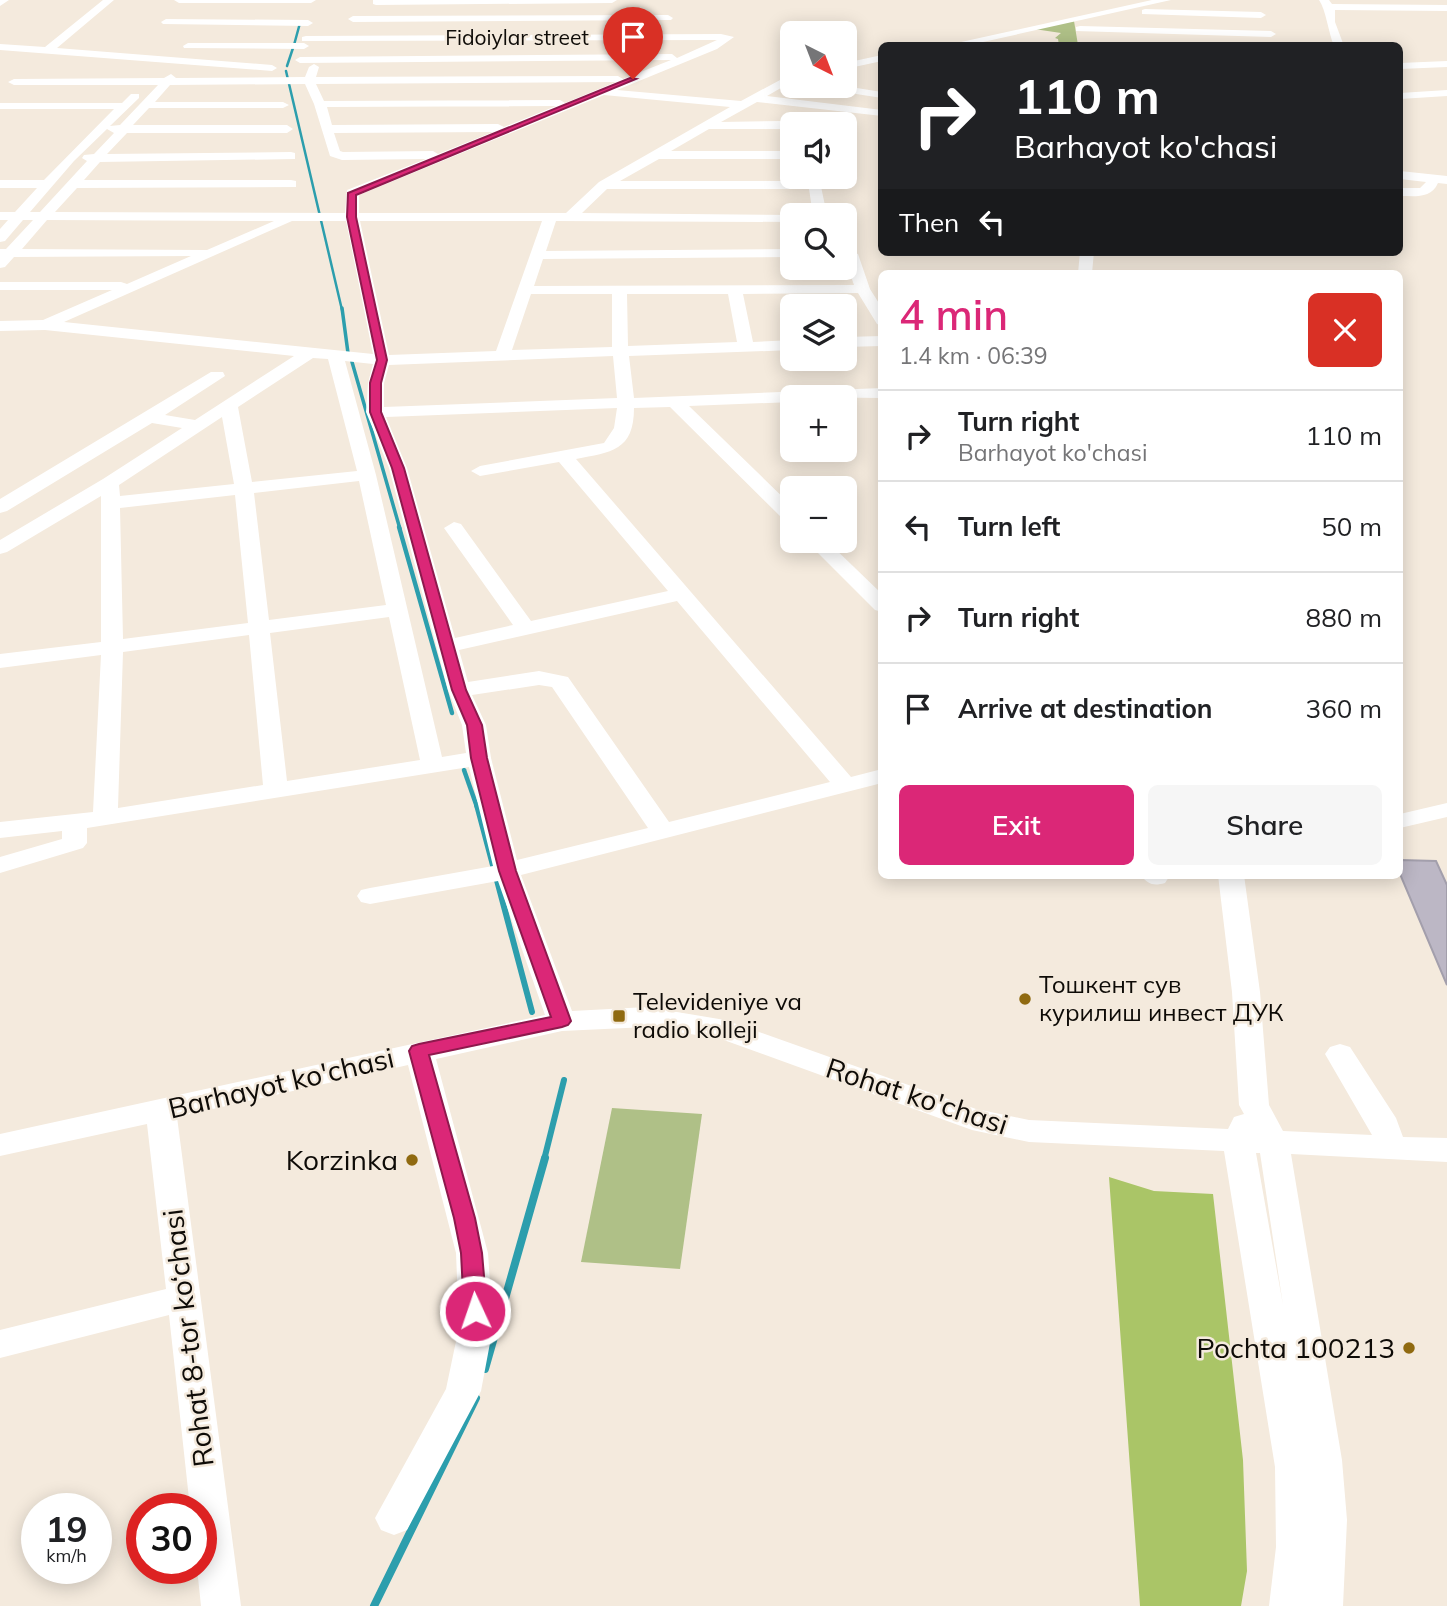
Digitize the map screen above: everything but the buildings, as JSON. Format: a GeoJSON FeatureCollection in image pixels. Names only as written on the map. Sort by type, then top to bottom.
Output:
{"type":"FeatureCollection","features":[{"type":"Feature","properties":{"kind":"street"},"geometry":{"type":"LineString","coordinates":[[0,3],[4,0]]}},
{"type":"Feature","properties":{"kind":"street"},"geometry":{"type":"LineString","coordinates":[[47,51],[108,0]]}},
{"type":"Feature","properties":{"kind":"street"},"geometry":{"type":"LineString","coordinates":[[179,0],[311,0],[305,43],[297,65]]}},
{"type":"Feature","properties":{"kind":"street"},"geometry":{"type":"LineString","coordinates":[[191,0],[162,26],[308,23]]}},
{"type":"Feature","properties":{"kind":"street"},"geometry":{"type":"LineString","coordinates":[[311,75],[353,19],[377,1],[612,0],[623,4]]}},
{"type":"Feature","properties":{"kind":"street"},"geometry":{"type":"LineString","coordinates":[[1080,28],[1113,11],[1166,0]]}},
{"type":"Feature","properties":{"kind":"street"},"geometry":{"type":"LineString","coordinates":[[1253,0],[1275,42]]}},
{"type":"Feature","properties":{"kind":"street"},"geometry":{"type":"LineString","coordinates":[[1337,42],[1329,22],[1326,4],[1447,8]]}},
{"type":"Feature","properties":{"kind":"street"},"geometry":{"type":"LineString","coordinates":[[635,7],[729,37]]}},
{"type":"Feature","properties":{"kind":"street"},"geometry":{"type":"LineString","coordinates":[[1113,11],[1261,15]]}},
{"type":"Feature","properties":{"kind":"street"},"geometry":{"type":"LineString","coordinates":[[353,19],[668,18]]}},
{"type":"Feature","properties":{"kind":"street"},"geometry":{"type":"LineString","coordinates":[[966,42],[1012,32],[1080,28],[1271,34]]}},
{"type":"Feature","properties":{"kind":"street"},"geometry":{"type":"LineString","coordinates":[[1012,32],[1045,37]]}},
{"type":"Feature","properties":{"kind":"street"},"geometry":{"type":"LineString","coordinates":[[562,1021],[508,871],[479,758],[474,725],[459,690],[398,468],[375,412],[376,383],[382,360],[352,217],[352,193],[687,57],[729,37]]}},
{"type":"Feature","properties":{"kind":"street","name":"Fidoiylar street"},"geometry":{"type":"LineString","coordinates":[[182,46],[305,43],[337,39],[729,37]]}},
{"type":"Feature","properties":{"kind":"street"},"geometry":{"type":"LineString","coordinates":[[0,47],[179,62]]}},
{"type":"Feature","properties":{"kind":"street"},"geometry":{"type":"LineString","coordinates":[[633,79],[311,75],[281,82],[10,85],[35,64],[133,61],[297,65],[322,58],[687,57]]}},
{"type":"Feature","properties":{"kind":"street"},"geometry":{"type":"LineString","coordinates":[[858,63],[878,59]]}},
{"type":"Feature","properties":{"kind":"street"},"geometry":{"type":"LineString","coordinates":[[3,257],[180,69],[179,62]]}},
{"type":"Feature","properties":{"kind":"street"},"geometry":{"type":"LineString","coordinates":[[0,239],[97,130],[148,83],[161,67],[179,62]]}},
{"type":"Feature","properties":{"kind":"street"},"geometry":{"type":"LineString","coordinates":[[1403,66],[1447,64]]}},
{"type":"Feature","properties":{"kind":"street"},"geometry":{"type":"LineString","coordinates":[[297,65],[311,75],[334,153],[342,156],[448,155]]}},
{"type":"Feature","properties":{"kind":"street"},"geometry":{"type":"LineString","coordinates":[[858,80],[878,82]]}},
{"type":"Feature","properties":{"kind":"street"},"geometry":{"type":"LineString","coordinates":[[281,82],[284,87],[283,106],[294,200]]}},
{"type":"Feature","properties":{"kind":"street"},"geometry":{"type":"LineString","coordinates":[[568,219],[604,186],[780,84]]}},
{"type":"Feature","properties":{"kind":"street"},"geometry":{"type":"LineString","coordinates":[[858,91],[878,94]]}},
{"type":"Feature","properties":{"kind":"street"},"geometry":{"type":"LineString","coordinates":[[601,92],[878,113]]}},
{"type":"Feature","properties":{"kind":"street"},"geometry":{"type":"LineString","coordinates":[[1403,96],[1447,93]]}},
{"type":"Feature","properties":{"kind":"street"},"geometry":{"type":"LineString","coordinates":[[320,104],[575,103]]}},
{"type":"Feature","properties":{"kind":"street"},"geometry":{"type":"LineString","coordinates":[[145,105],[283,106]]}},
{"type":"Feature","properties":{"kind":"street"},"geometry":{"type":"LineString","coordinates":[[0,106],[124,106]]}},
{"type":"Feature","properties":{"kind":"street"},"geometry":{"type":"LineString","coordinates":[[707,126],[780,125]]}},
{"type":"Feature","properties":{"kind":"street"},"geometry":{"type":"LineString","coordinates":[[328,129],[512,128]]}},
{"type":"Feature","properties":{"kind":"street"},"geometry":{"type":"LineString","coordinates":[[97,130],[287,129]]}},
{"type":"Feature","properties":{"kind":"street"},"geometry":{"type":"LineString","coordinates":[[657,155],[780,155]]}},
{"type":"Feature","properties":{"kind":"street"},"geometry":{"type":"LineString","coordinates":[[70,158],[290,156]]}},
{"type":"Feature","properties":{"kind":"street"},"geometry":{"type":"LineString","coordinates":[[1403,175],[1440,179]]}},
{"type":"Feature","properties":{"kind":"street"},"geometry":{"type":"LineString","coordinates":[[1403,192],[1429,190],[1440,179]]}},
{"type":"Feature","properties":{"kind":"street"},"geometry":{"type":"LineString","coordinates":[[604,186],[780,182]]}},
{"type":"Feature","properties":{"kind":"street"},"geometry":{"type":"LineString","coordinates":[[0,184],[47,184]]}},
{"type":"Feature","properties":{"kind":"street"},"geometry":{"type":"LineString","coordinates":[[72,184],[294,200],[326,217],[780,218]]}},
{"type":"Feature","properties":{"kind":"street"},"geometry":{"type":"LineString","coordinates":[[0,216],[43,216],[294,200]]}},
{"type":"Feature","properties":{"kind":"street"},"geometry":{"type":"LineString","coordinates":[[45,325],[212,251],[294,200]]}},
{"type":"Feature","properties":{"kind":"street"},"geometry":{"type":"LineString","coordinates":[[502,356],[550,219]]}},
{"type":"Feature","properties":{"kind":"street"},"geometry":{"type":"LineString","coordinates":[[3,257],[212,251]]}},
{"type":"Feature","properties":{"kind":"street"},"geometry":{"type":"LineString","coordinates":[[536,255],[780,253]]}},
{"type":"Feature","properties":{"kind":"street"},"geometry":{"type":"LineString","coordinates":[[857,270],[863,289],[878,314]]}},
{"type":"Feature","properties":{"kind":"street"},"geometry":{"type":"LineString","coordinates":[[0,286],[132,286]]}},
{"type":"Feature","properties":{"kind":"street"},"geometry":{"type":"LineString","coordinates":[[480,471],[610,446],[621,437],[626,403],[620,351],[620,289]]}},
{"type":"Feature","properties":{"kind":"street"},"geometry":{"type":"LineString","coordinates":[[735,289],[746,347]]}},
{"type":"Feature","properties":{"kind":"street"},"geometry":{"type":"LineString","coordinates":[[526,290],[863,289]]}},
{"type":"Feature","properties":{"kind":"street"},"geometry":{"type":"LineString","coordinates":[[0,326],[45,325],[382,360],[780,346]]}},
{"type":"Feature","properties":{"kind":"street"},"geometry":{"type":"LineString","coordinates":[[857,342],[878,341]]}},
{"type":"Feature","properties":{"kind":"street"},"geometry":{"type":"LineString","coordinates":[[0,548],[110,493],[201,426],[309,353]]}},
{"type":"Feature","properties":{"kind":"street"},"geometry":{"type":"LineString","coordinates":[[335,355],[367,475],[433,766]]}},
{"type":"Feature","properties":{"kind":"street"},"geometry":{"type":"LineString","coordinates":[[0,508],[216,376]]}},
{"type":"Feature","properties":{"kind":"street"},"geometry":{"type":"LineString","coordinates":[[857,394],[878,393]]}},
{"type":"Feature","properties":{"kind":"street"},"geometry":{"type":"LineString","coordinates":[[375,412],[780,398]]}},
{"type":"Feature","properties":{"kind":"street"},"geometry":{"type":"LineString","coordinates":[[675,402],[780,505]]}},
{"type":"Feature","properties":{"kind":"street"},"geometry":{"type":"LineString","coordinates":[[229,407],[244,488],[276,790]]}},
{"type":"Feature","properties":{"kind":"street"},"geometry":{"type":"LineString","coordinates":[[149,417],[201,426]]}},
{"type":"Feature","properties":{"kind":"street"},"geometry":{"type":"LineString","coordinates":[[564,456],[846,786]]}},
{"type":"Feature","properties":{"kind":"street"},"geometry":{"type":"LineString","coordinates":[[37,486],[110,493],[244,488],[367,475]]}},
{"type":"Feature","properties":{"kind":"street"},"geometry":{"type":"LineString","coordinates":[[105,817],[112,646],[110,493]]}},
{"type":"Feature","properties":{"kind":"street"},"geometry":{"type":"LineString","coordinates":[[454,528],[526,629]]}},
{"type":"Feature","properties":{"kind":"street"},"geometry":{"type":"LineString","coordinates":[[828,553],[878,602]]}},
{"type":"Feature","properties":{"kind":"street"},"geometry":{"type":"LineString","coordinates":[[449,646],[683,594]]}},
{"type":"Feature","properties":{"kind":"street"},"geometry":{"type":"LineString","coordinates":[[0,660],[397,610]]}},
{"type":"Feature","properties":{"kind":"street"},"geometry":{"type":"LineString","coordinates":[[459,690],[540,678],[560,682],[664,833]]}},
{"type":"Feature","properties":{"kind":"street"},"geometry":{"type":"LineString","coordinates":[[0,830],[75,822],[479,758]]}},
{"type":"Feature","properties":{"kind":"street"},"geometry":{"type":"LineString","coordinates":[[370,896],[508,871],[878,777]]}},
{"type":"Feature","properties":{"kind":"street"},"geometry":{"type":"LineString","coordinates":[[1403,820],[1447,810]]}},
{"type":"Feature","properties":{"kind":"street"},"geometry":{"type":"LineString","coordinates":[[0,865],[74,844],[75,822]]}},
{"type":"Feature","properties":{"kind":"street"},"geometry":{"type":"LineString","coordinates":[[1231,879],[1246,992],[1254,1105],[1273,1142],[1324,1460],[1328,1520],[1323,1606]]}},
{"type":"Feature","properties":{"kind":"street","name":"Rohat ko'chasi"},"geometry":{"type":"LineString","coordinates":[[562,1021],[647,1017],[725,1030],[972,1119],[1029,1131],[1447,1150]]}},
{"type":"Feature","properties":{"kind":"street","name":"Barhayot ko'chasi"},"geometry":{"type":"LineString","coordinates":[[0,1145],[562,1021]]}},
{"type":"Feature","properties":{"kind":"street"},"geometry":{"type":"LineString","coordinates":[[394,1518],[463,1391],[476,1327],[469,1241],[442,1130],[419,1051]]}},
{"type":"Feature","properties":{"kind":"street"},"geometry":{"type":"LineString","coordinates":[[1340,1054],[1385,1126],[1391,1147]]}},
{"type":"Feature","properties":{"kind":"street"},"geometry":{"type":"LineString","coordinates":[[1254,1105],[1238,1140],[1293,1467],[1295,1547],[1289,1606]]}},
{"type":"Feature","properties":{"kind":"street","name":"Rohat 8-tor ko‘chasi"},"geometry":{"type":"LineString","coordinates":[[161,1111],[221,1606]]}},
{"type":"Feature","properties":{"kind":"street"},"geometry":{"type":"LineString","coordinates":[[0,1344],[183,1298]]}},
{"type":"Feature","properties":{"kind":"green space"},"geometry":{"type":"Polygon","coordinates":[[[1074,21],[1078,42],[1058,42],[1055,38],[1061,33],[1034,29],[1074,21]]]}},
{"type":"Feature","properties":{"kind":"green space"},"geometry":{"type":"Polygon","coordinates":[[[612,1108],[702,1114],[680,1269],[581,1262],[612,1108]]]}},
{"type":"Feature","properties":{"kind":"green space"},"geometry":{"type":"Polygon","coordinates":[[[1109,1177],[1154,1191],[1213,1194],[1243,1460],[1247,1571],[1241,1606],[1140,1606],[1109,1177]]]}},
{"type":"Feature","properties":{"kind":"waterway"},"geometry":{"type":"LineString","coordinates":[[294,45],[300,23]]}},
{"type":"Feature","properties":{"kind":"waterway"},"geometry":{"type":"LineString","coordinates":[[287,66],[293,48]]}},
{"type":"Feature","properties":{"kind":"waterway"},"geometry":{"type":"LineString","coordinates":[[286,71],[342,310]]}},
{"type":"Feature","properties":{"kind":"waterway"},"geometry":{"type":"LineString","coordinates":[[342,308],[348,353]]}},
{"type":"Feature","properties":{"kind":"waterway"},"geometry":{"type":"LineString","coordinates":[[352,362],[400,529]]}},
{"type":"Feature","properties":{"kind":"waterway"},"geometry":{"type":"LineString","coordinates":[[399,527],[452,713]]}},
{"type":"Feature","properties":{"kind":"waterway"},"geometry":{"type":"LineString","coordinates":[[464,770],[477,807]]}},
{"type":"Feature","properties":{"kind":"waterway"},"geometry":{"type":"LineString","coordinates":[[477,805],[532,1012]]}},
{"type":"Feature","properties":{"kind":"waterway"},"geometry":{"type":"LineString","coordinates":[[544,1160],[564,1080]]}},
{"type":"Feature","properties":{"kind":"waterway"},"geometry":{"type":"LineString","coordinates":[[485,1369],[545,1158]]}},
{"type":"Feature","properties":{"kind":"waterway"},"geometry":{"type":"LineString","coordinates":[[374,1606],[476,1398]]}},
{"type":"Feature","properties":{"kind":"place","name":"Тошкент сув курилиш инвест ДУК"},"geometry":{"type":"Point","coordinates":[1025,999]}},
{"type":"Feature","properties":{"kind":"place","name":"Televideniye va radio kolleji"},"geometry":{"type":"Point","coordinates":[619,1016]}},
{"type":"Feature","properties":{"kind":"place","name":"Korzinka"},"geometry":{"type":"Point","coordinates":[412,1160]}},
{"type":"Feature","properties":{"kind":"place","name":"Pochta 100213"},"geometry":{"type":"Point","coordinates":[1409,1348]}},
{"type":"Feature","properties":{"kind":"route"},"geometry":{"type":"LineString","coordinates":[[475,1311],[472,1253],[442,1130],[419,1051],[562,1021],[508,871],[479,758],[474,725],[459,690],[398,468],[375,412],[376,383],[382,360],[352,217],[352,193],[633,79]]}}]}
